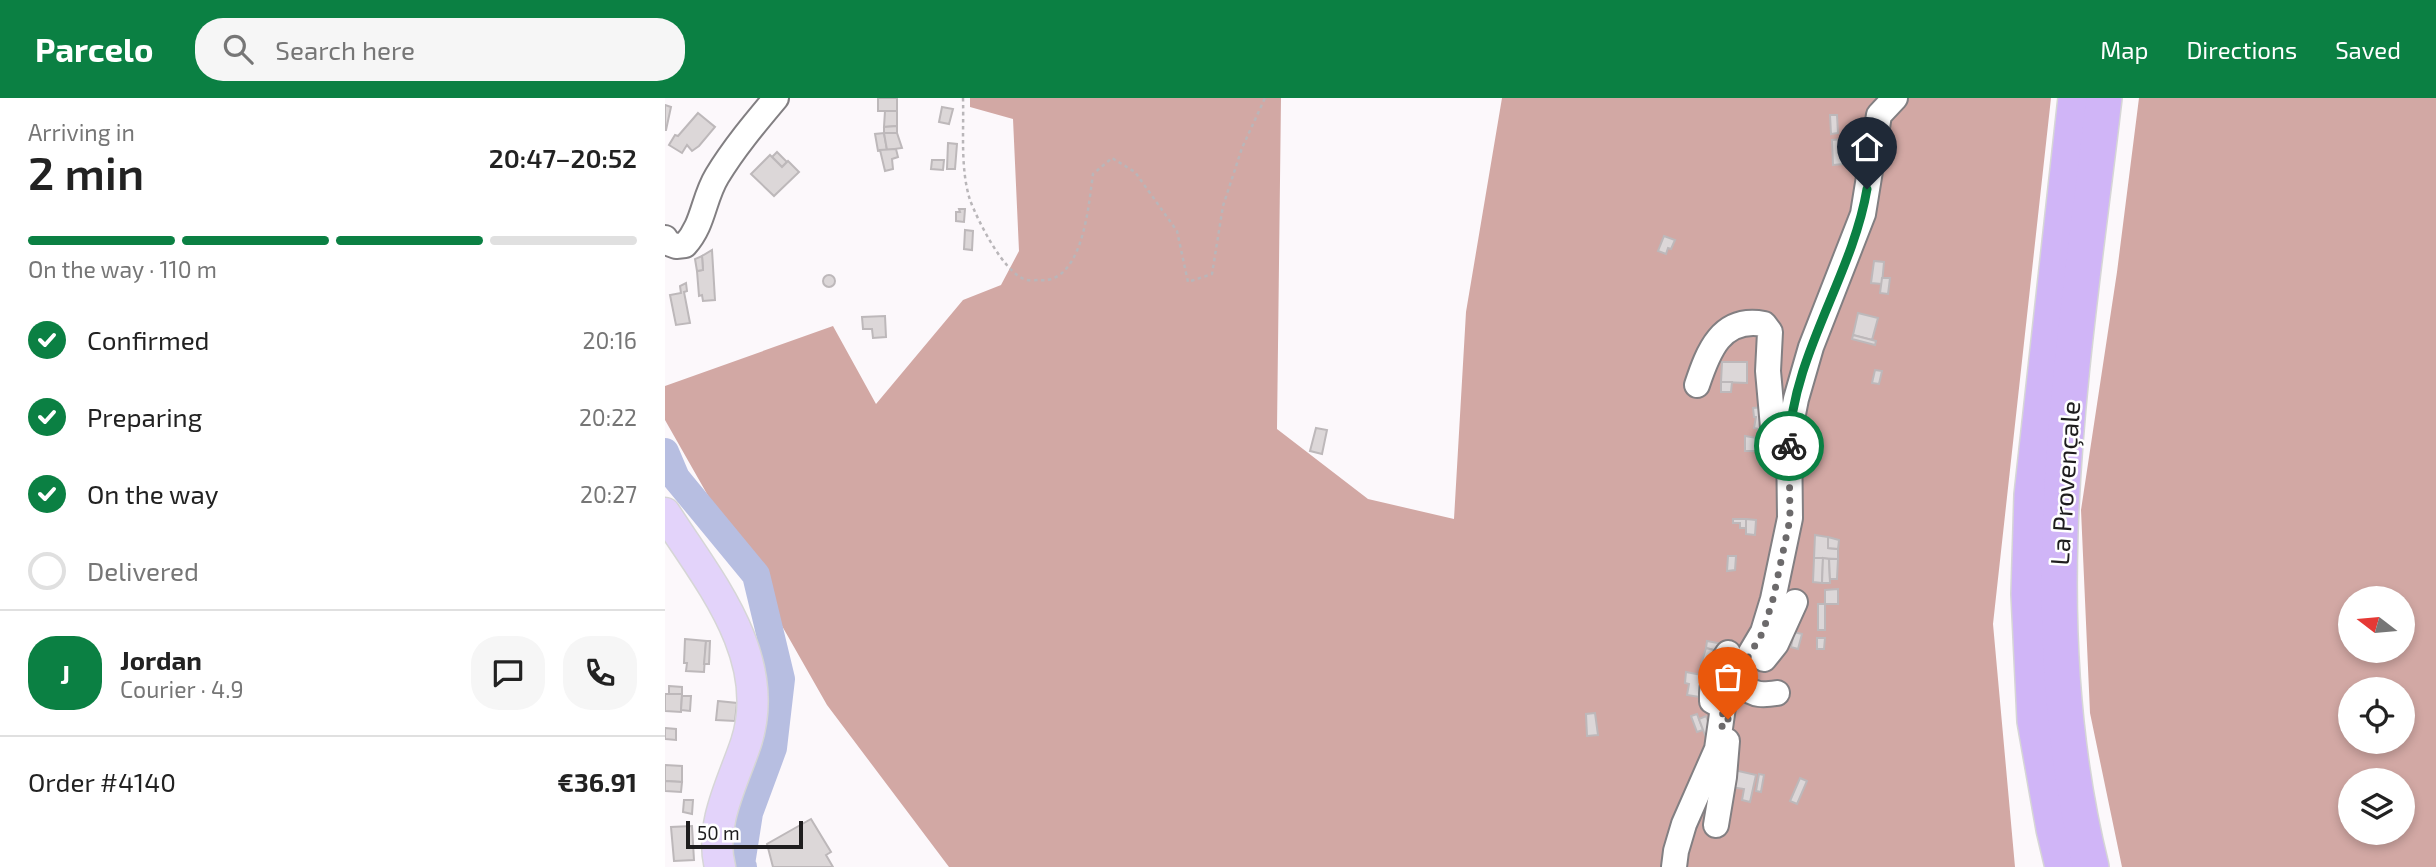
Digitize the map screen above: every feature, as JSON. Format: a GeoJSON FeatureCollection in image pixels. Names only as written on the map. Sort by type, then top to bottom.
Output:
{"type":"FeatureCollection","features":[{"type":"Feature","properties":{"kind":"highway","name":"La Provençale"},"geometry":{"type":"LineString","coordinates":[[2063,867],[2035,721],[2029,594],[2032,495],[2075,98]]}},
{"type":"Feature","properties":{"kind":"highway","name":"La Provençale"},"geometry":{"type":"LineString","coordinates":[[2091,867],[2067,746],[2060,671],[2058,564],[2066,433],[2104,98]]}},
{"type":"Feature","properties":{"kind":"main road"},"geometry":{"type":"LineString","coordinates":[[665,513],[735,627],[747,658],[751,679],[753,699],[747,738],[718,829],[716,847],[720,867]]}},
{"type":"Feature","properties":{"kind":"street"},"geometry":{"type":"LineString","coordinates":[[665,238],[667,243],[685,245],[695,233],[716,178],[776,98]]}},
{"type":"Feature","properties":{"kind":"street"},"geometry":{"type":"LineString","coordinates":[[1674,867],[1684,824],[1717,748],[1728,691],[1767,621],[1790,519],[1789,434],[1800,386],[1811,347],[1863,214],[1879,115],[1895,98]]}},
{"type":"Feature","properties":{"kind":"street"},"geometry":{"type":"LineString","coordinates":[[1697,385],[1709,351],[1729,329],[1751,321],[1764,324],[1770,332],[1768,371],[1776,460],[1780,483],[1791,491]]}},
{"type":"Feature","properties":{"kind":"street"},"geometry":{"type":"LineString","coordinates":[[1722,718],[1728,719],[1744,686],[1776,644],[1795,602]]}},
{"type":"Feature","properties":{"kind":"street"},"geometry":{"type":"LineString","coordinates":[[1716,825],[1727,744],[1722,718],[1712,701],[1711,688],[1716,671],[1728,653]]}},
{"type":"Feature","properties":{"kind":"street"},"geometry":{"type":"LineString","coordinates":[[1744,686],[1749,692],[1760,695],[1777,693]]}},
{"type":"Feature","properties":{"kind":"path"},"geometry":{"type":"LineString","coordinates":[[963,98],[964,168],[970,198],[978,218],[1008,268],[1025,280],[1049,281],[1064,271],[1077,250],[1087,218],[1093,174],[1112,158],[1135,172],[1177,231],[1188,282],[1212,274],[1223,206],[1243,148],[1265,98]]}},
{"type":"Feature","properties":{"kind":"shaded area"},"geometry":{"type":"Polygon","coordinates":[[[970,98],[1281,98],[1277,429],[1368,499],[1454,519],[1466,312],[1502,98],[2051,98],[1993,624],[2015,867],[949,867],[827,705],[665,420],[665,386],[833,326],[876,404],[963,300],[1001,285],[1019,251],[1013,119],[970,107],[970,98]]]}},
{"type":"Feature","properties":{"kind":"shaded area"},"geometry":{"type":"Polygon","coordinates":[[[2139,98],[2436,98],[2436,867],[2122,867],[2090,713],[2081,510],[2117,272],[2139,98]]]}},
{"type":"Feature","properties":{"kind":"building"},"geometry":{"type":"Polygon","coordinates":[[[878,98],[897,98],[897,111],[878,111],[878,98]]]}},
{"type":"Feature","properties":{"kind":"building"},"geometry":{"type":"Polygon","coordinates":[[[665,105],[671,107],[666,130],[665,130],[665,105]]]}},
{"type":"Feature","properties":{"kind":"building"},"geometry":{"type":"Polygon","coordinates":[[[942,107],[953,109],[949,124],[939,122],[942,107]]]}},
{"type":"Feature","properties":{"kind":"building"},"geometry":{"type":"Polygon","coordinates":[[[885,111],[897,111],[897,126],[884,127],[885,111]]]}},
{"type":"Feature","properties":{"kind":"building"},"geometry":{"type":"Polygon","coordinates":[[[698,113],[715,127],[699,146],[692,151],[687,145],[682,153],[669,145],[675,135],[678,136],[698,113]]]}},
{"type":"Feature","properties":{"kind":"building"},"geometry":{"type":"Polygon","coordinates":[[[1830,115],[1837,115],[1838,133],[1831,134],[1830,115]]]}},
{"type":"Feature","properties":{"kind":"building"},"geometry":{"type":"Polygon","coordinates":[[[897,126],[897,133],[884,133],[884,127],[897,126]]]}},
{"type":"Feature","properties":{"kind":"building"},"geometry":{"type":"Polygon","coordinates":[[[884,133],[887,150],[878,151],[875,134],[884,133]]]}},
{"type":"Feature","properties":{"kind":"building"},"geometry":{"type":"Polygon","coordinates":[[[884,133],[897,133],[902,148],[887,150],[884,133]]]}},
{"type":"Feature","properties":{"kind":"building"},"geometry":{"type":"Polygon","coordinates":[[[1854,138],[1855,163],[1833,165],[1832,140],[1854,138]]]}},
{"type":"Feature","properties":{"kind":"building"},"geometry":{"type":"Polygon","coordinates":[[[948,143],[957,144],[955,169],[947,169],[948,143]]]}},
{"type":"Feature","properties":{"kind":"building"},"geometry":{"type":"Polygon","coordinates":[[[896,149],[898,157],[892,159],[893,169],[885,171],[880,150],[896,149]]]}},
{"type":"Feature","properties":{"kind":"building"},"geometry":{"type":"Polygon","coordinates":[[[777,152],[787,162],[782,167],[772,157],[777,152]]]}},
{"type":"Feature","properties":{"kind":"building"},"geometry":{"type":"Polygon","coordinates":[[[770,155],[782,167],[788,161],[799,172],[774,196],[751,174],[770,155]]]}},
{"type":"Feature","properties":{"kind":"building"},"geometry":{"type":"Polygon","coordinates":[[[932,160],[944,160],[943,170],[931,169],[932,160]]]}},
{"type":"Feature","properties":{"kind":"building"},"geometry":{"type":"Polygon","coordinates":[[[959,209],[965,209],[964,222],[956,221],[956,212],[960,212],[959,209]]]}},
{"type":"Feature","properties":{"kind":"building"},"geometry":{"type":"Polygon","coordinates":[[[965,230],[973,231],[972,250],[964,249],[965,230]]]}},
{"type":"Feature","properties":{"kind":"building"},"geometry":{"type":"Polygon","coordinates":[[[1664,236],[1675,240],[1666,254],[1658,251],[1664,236]]]}},
{"type":"Feature","properties":{"kind":"building"},"geometry":{"type":"Polygon","coordinates":[[[712,250],[715,300],[703,301],[702,295],[699,296],[697,271],[703,270],[702,256],[712,250]]]}},
{"type":"Feature","properties":{"kind":"building"},"geometry":{"type":"Polygon","coordinates":[[[702,256],[703,270],[697,271],[695,259],[702,256]]]}},
{"type":"Feature","properties":{"kind":"building"},"geometry":{"type":"Polygon","coordinates":[[[1874,261],[1884,262],[1882,284],[1871,283],[1874,261]]]}},
{"type":"Feature","properties":{"kind":"building"},"geometry":{"type":"Polygon","coordinates":[[[829,275],[835,281],[829,287],[823,281],[829,275]]]}},
{"type":"Feature","properties":{"kind":"building"},"geometry":{"type":"Polygon","coordinates":[[[1882,278],[1890,278],[1888,294],[1880,293],[1882,278]]]}},
{"type":"Feature","properties":{"kind":"building"},"geometry":{"type":"Polygon","coordinates":[[[686,283],[687,291],[684,292],[690,323],[676,325],[670,295],[681,293],[680,286],[686,283]]]}},
{"type":"Feature","properties":{"kind":"building"},"geometry":{"type":"Polygon","coordinates":[[[1858,313],[1878,318],[1872,340],[1853,335],[1858,313]]]}},
{"type":"Feature","properties":{"kind":"building"},"geometry":{"type":"Polygon","coordinates":[[[885,316],[886,337],[873,338],[872,329],[863,329],[862,317],[885,316]]]}},
{"type":"Feature","properties":{"kind":"building"},"geometry":{"type":"Polygon","coordinates":[[[1853,335],[1876,341],[1875,345],[1852,339],[1853,335]]]}},
{"type":"Feature","properties":{"kind":"building"},"geometry":{"type":"Polygon","coordinates":[[[1722,362],[1747,362],[1747,383],[1721,382],[1722,362]]]}},
{"type":"Feature","properties":{"kind":"building"},"geometry":{"type":"Polygon","coordinates":[[[1875,370],[1882,371],[1879,384],[1872,383],[1875,370]]]}},
{"type":"Feature","properties":{"kind":"building"},"geometry":{"type":"Polygon","coordinates":[[[1721,382],[1732,382],[1731,392],[1721,392],[1721,382]]]}},
{"type":"Feature","properties":{"kind":"building"},"geometry":{"type":"Polygon","coordinates":[[[1763,407],[1763,418],[1757,438],[1759,429],[1754,428],[1756,417],[1753,408],[1763,407]]]}},
{"type":"Feature","properties":{"kind":"building"},"geometry":{"type":"Polygon","coordinates":[[[1316,428],[1327,430],[1322,454],[1310,451],[1316,428]]]}},
{"type":"Feature","properties":{"kind":"building"},"geometry":{"type":"Polygon","coordinates":[[[1745,436],[1757,438],[1757,451],[1745,451],[1745,436]]]}},
{"type":"Feature","properties":{"kind":"building"},"geometry":{"type":"Polygon","coordinates":[[[1733,519],[1746,519],[1746,528],[1740,528],[1740,523],[1733,523],[1733,519]]]}},
{"type":"Feature","properties":{"kind":"building"},"geometry":{"type":"Polygon","coordinates":[[[1746,519],[1756,520],[1755,535],[1746,534],[1746,519]]]}},
{"type":"Feature","properties":{"kind":"building"},"geometry":{"type":"Polygon","coordinates":[[[1815,535],[1828,537],[1828,548],[1838,549],[1838,559],[1814,558],[1815,535]]]}},
{"type":"Feature","properties":{"kind":"building"},"geometry":{"type":"Polygon","coordinates":[[[1828,537],[1839,540],[1838,549],[1828,548],[1828,537]]]}},
{"type":"Feature","properties":{"kind":"building"},"geometry":{"type":"Polygon","coordinates":[[[1728,556],[1736,556],[1735,570],[1727,571],[1728,556]]]}},
{"type":"Feature","properties":{"kind":"building"},"geometry":{"type":"Polygon","coordinates":[[[1814,558],[1823,558],[1822,583],[1813,582],[1814,558]]]}},
{"type":"Feature","properties":{"kind":"building"},"geometry":{"type":"Polygon","coordinates":[[[1823,558],[1829,559],[1830,583],[1822,583],[1823,558]]]}},
{"type":"Feature","properties":{"kind":"building"},"geometry":{"type":"Polygon","coordinates":[[[1829,559],[1838,559],[1837,579],[1830,579],[1829,559]]]}},
{"type":"Feature","properties":{"kind":"building"},"geometry":{"type":"Polygon","coordinates":[[[1838,589],[1838,604],[1825,604],[1825,590],[1838,589]]]}},
{"type":"Feature","properties":{"kind":"building"},"geometry":{"type":"Polygon","coordinates":[[[1818,604],[1825,604],[1825,630],[1818,630],[1818,604]]]}},
{"type":"Feature","properties":{"kind":"building"},"geometry":{"type":"Polygon","coordinates":[[[1794,632],[1802,634],[1798,649],[1791,647],[1794,632]]]}},
{"type":"Feature","properties":{"kind":"building"},"geometry":{"type":"Polygon","coordinates":[[[1817,638],[1825,638],[1824,649],[1817,649],[1817,638]]]}},
{"type":"Feature","properties":{"kind":"building"},"geometry":{"type":"Polygon","coordinates":[[[685,639],[706,641],[704,672],[686,671],[685,639]]]}},
{"type":"Feature","properties":{"kind":"building"},"geometry":{"type":"Polygon","coordinates":[[[706,641],[710,641],[709,664],[704,664],[706,641]]]}},
{"type":"Feature","properties":{"kind":"building"},"geometry":{"type":"Polygon","coordinates":[[[1707,641],[1723,644],[1722,652],[1706,648],[1707,641]]]}},
{"type":"Feature","properties":{"kind":"building"},"geometry":{"type":"Polygon","coordinates":[[[1706,648],[1717,651],[1712,671],[1700,668],[1706,648]]]}},
{"type":"Feature","properties":{"kind":"building"},"geometry":{"type":"Polygon","coordinates":[[[1686,672],[1707,676],[1706,698],[1687,695],[1689,684],[1685,683],[1686,672]]]}},
{"type":"Feature","properties":{"kind":"building"},"geometry":{"type":"Polygon","coordinates":[[[669,686],[682,687],[682,694],[669,694],[669,686]]]}},
{"type":"Feature","properties":{"kind":"building"},"geometry":{"type":"Polygon","coordinates":[[[665,694],[682,694],[681,712],[665,711],[665,694]]]}},
{"type":"Feature","properties":{"kind":"building"},"geometry":{"type":"Polygon","coordinates":[[[682,696],[691,696],[690,711],[681,710],[682,696]]]}},
{"type":"Feature","properties":{"kind":"building"},"geometry":{"type":"Polygon","coordinates":[[[718,701],[737,703],[735,721],[716,720],[718,701]]]}},
{"type":"Feature","properties":{"kind":"building"},"geometry":{"type":"Polygon","coordinates":[[[1595,713],[1598,735],[1587,736],[1586,714],[1595,713]]]}},
{"type":"Feature","properties":{"kind":"building"},"geometry":{"type":"Polygon","coordinates":[[[1697,714],[1703,730],[1697,732],[1691,716],[1697,714]]]}},
{"type":"Feature","properties":{"kind":"building"},"geometry":{"type":"Polygon","coordinates":[[[1706,716],[1712,732],[1705,735],[1699,719],[1706,716]]]}},
{"type":"Feature","properties":{"kind":"building"},"geometry":{"type":"Polygon","coordinates":[[[665,728],[676,729],[676,740],[665,739],[665,728]]]}},
{"type":"Feature","properties":{"kind":"building"},"geometry":{"type":"Polygon","coordinates":[[[665,765],[682,766],[682,782],[665,781],[665,765]]]}},
{"type":"Feature","properties":{"kind":"building"},"geometry":{"type":"Polygon","coordinates":[[[1734,770],[1756,775],[1750,802],[1742,800],[1744,789],[1731,787],[1734,770]]]}},
{"type":"Feature","properties":{"kind":"building"},"geometry":{"type":"Polygon","coordinates":[[[1759,774],[1764,775],[1761,792],[1756,791],[1759,774]]]}},
{"type":"Feature","properties":{"kind":"building"},"geometry":{"type":"Polygon","coordinates":[[[1800,778],[1807,781],[1797,804],[1790,801],[1800,778]]]}},
{"type":"Feature","properties":{"kind":"building"},"geometry":{"type":"Polygon","coordinates":[[[665,781],[682,782],[681,792],[665,791],[665,781]]]}},
{"type":"Feature","properties":{"kind":"building"},"geometry":{"type":"Polygon","coordinates":[[[684,800],[693,800],[692,814],[683,812],[684,800]]]}},
{"type":"Feature","properties":{"kind":"building"},"geometry":{"type":"Polygon","coordinates":[[[811,819],[831,852],[826,855],[833,867],[773,867],[767,844],[811,819]]]}},
{"type":"Feature","properties":{"kind":"building"},"geometry":{"type":"Polygon","coordinates":[[[692,826],[694,860],[674,861],[671,827],[692,826]]]}},
{"type":"Feature","properties":{"kind":"waterway"},"geometry":{"type":"LineString","coordinates":[[665,452],[676,478],[756,575],[781,679],[773,748],[749,813],[741,864],[743,867]]}},
{"type":"Feature","properties":{"kind":"way so far"},"geometry":{"type":"LineString","coordinates":[[1728,719],[1722,728],[1723,707],[1728,691],[1763,632],[1773,599],[1790,519],[1789,446]]}},
{"type":"Feature","properties":{"kind":"route"},"geometry":{"type":"LineString","coordinates":[[1789,446],[1796,399],[1811,347],[1863,214],[1867,189]]}}]}
